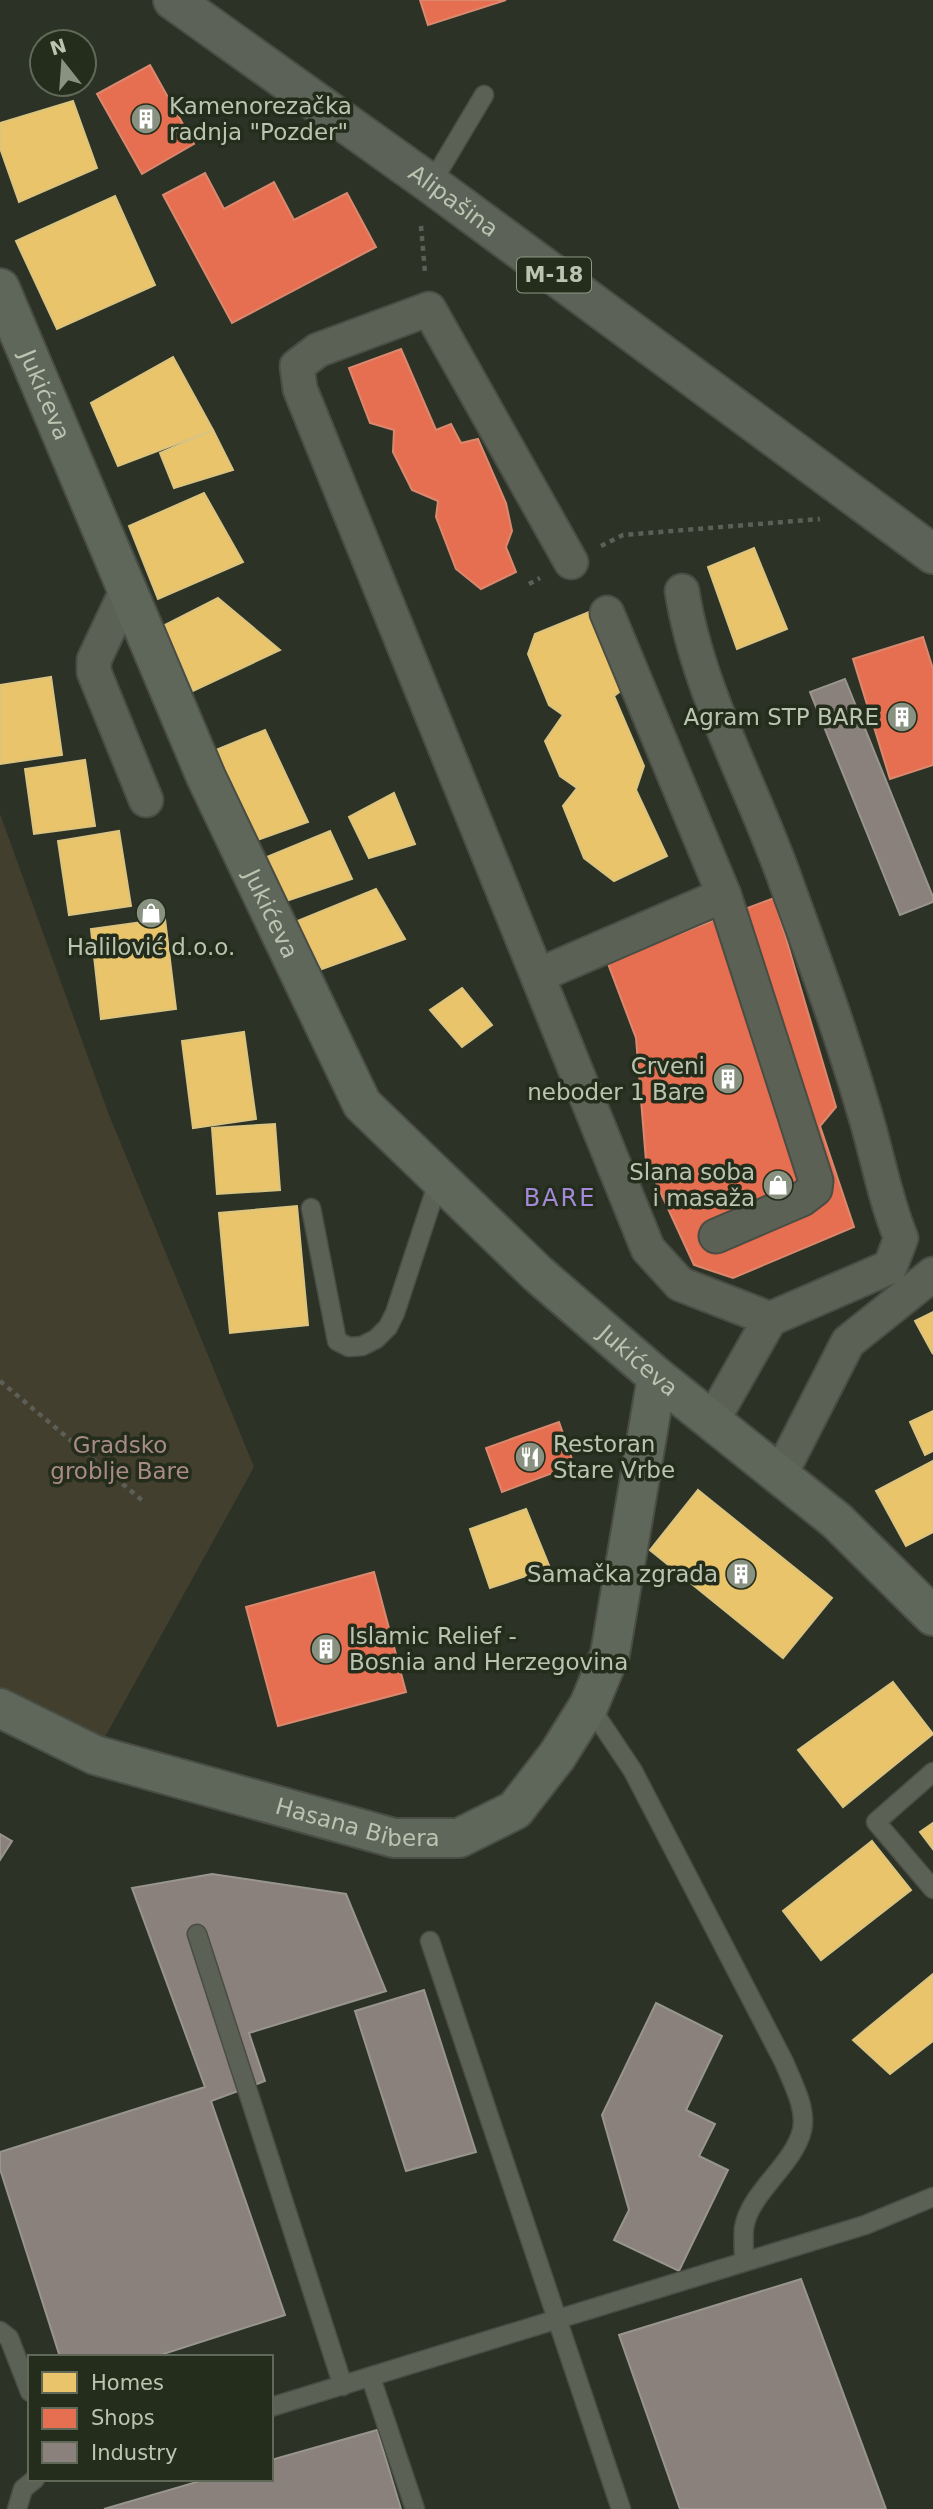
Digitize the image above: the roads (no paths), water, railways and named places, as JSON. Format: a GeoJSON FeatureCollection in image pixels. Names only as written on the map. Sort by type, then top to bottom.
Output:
{"type":"FeatureCollection","features":[{"type":"Feature","properties":{"kind":"main road","name":"Alipašina"},"geometry":{"type":"LineString","coordinates":[[173,0],[423,178],[933,554]]}},
{"type":"Feature","properties":{"kind":"street","name":"Jukićeva"},"geometry":{"type":"LineString","coordinates":[[0,288],[206,777],[362,1104],[538,1274],[656,1377],[837,1521],[933,1616]]}},
{"type":"Feature","properties":{"kind":"street"},"geometry":{"type":"LineString","coordinates":[[571,562],[429,309],[318,350],[297,366],[300,389],[648,1248],[680,1284],[770,1319]]}},
{"type":"Feature","properties":{"kind":"street"},"geometry":{"type":"LineString","coordinates":[[127,590],[94,660],[94,672],[146,800]]}},
{"type":"Feature","properties":{"kind":"street"},"geometry":{"type":"LineString","coordinates":[[682,591],[688,627],[701,668],[786,881],[864,1111],[890,1212],[901,1238],[890,1267],[770,1319],[712,1421]]}},
{"type":"Feature","properties":{"kind":"street"},"geometry":{"type":"LineString","coordinates":[[607,613],[724,895],[816,1181],[815,1189],[802,1199],[716,1236]]}},
{"type":"Feature","properties":{"kind":"street"},"geometry":{"type":"LineString","coordinates":[[539,975],[724,895]]}},
{"type":"Feature","properties":{"kind":"street"},"geometry":{"type":"LineString","coordinates":[[780,1473],[848,1342],[933,1274]]}},
{"type":"Feature","properties":{"kind":"street","name":"Hasana Bibera"},"geometry":{"type":"LineString","coordinates":[[0,1708],[95,1755],[394,1839],[459,1838],[515,1810],[557,1756],[589,1705],[610,1654],[656,1377]]}},
{"type":"Feature","properties":{"kind":"lane"},"geometry":{"type":"LineString","coordinates":[[423,178],[484,95]]}},
{"type":"Feature","properties":{"kind":"lane"},"geometry":{"type":"LineString","coordinates":[[311,1208],[337,1341],[349,1347],[362,1346],[376,1339],[396,1313],[439,1179]]}},
{"type":"Feature","properties":{"kind":"lane"},"geometry":{"type":"LineString","coordinates":[[589,1705],[633,1771],[784,2062],[800,2104],[802,2130],[791,2153],[760,2197],[744,2226],[744,2261]]}},
{"type":"Feature","properties":{"kind":"lane"},"geometry":{"type":"LineString","coordinates":[[933,1772],[876,1822],[933,1889]]}},
{"type":"Feature","properties":{"kind":"lane"},"geometry":{"type":"LineString","coordinates":[[197,1934],[343,2386]]}},
{"type":"Feature","properties":{"kind":"lane"},"geometry":{"type":"LineString","coordinates":[[430,1941],[621,2509]]}},
{"type":"Feature","properties":{"kind":"lane"},"geometry":{"type":"LineString","coordinates":[[273,2406],[865,2225],[933,2197]]}},
{"type":"Feature","properties":{"kind":"lane"},"geometry":{"type":"LineString","coordinates":[[0,2331],[9,2338],[28,2387]]}},
{"type":"Feature","properties":{"kind":"lane"},"geometry":{"type":"LineString","coordinates":[[371,2378],[415,2509]]}},
{"type":"Feature","properties":{"kind":"lane"},"geometry":{"type":"LineString","coordinates":[[17,2509],[23,2489],[33,2481]]}},
{"type":"Feature","properties":{"kind":"place","name":"Kamenorezačka radnja \"Pozder\""},"geometry":{"type":"Point","coordinates":[146,119]}},
{"type":"Feature","properties":{"kind":"place","name":"Agram STP BARE"},"geometry":{"type":"Point","coordinates":[902,717]}},
{"type":"Feature","properties":{"kind":"place","name":"Halilović d.o.o."},"geometry":{"type":"Point","coordinates":[151,913]}},
{"type":"Feature","properties":{"kind":"place","name":"Crveni neboder 1 Bare"},"geometry":{"type":"Point","coordinates":[728,1079]}},
{"type":"Feature","properties":{"kind":"place","name":"Slana soba i masaža"},"geometry":{"type":"Point","coordinates":[778,1185]}},
{"type":"Feature","properties":{"kind":"place","name":"Restoran Stare Vrbe"},"geometry":{"type":"Point","coordinates":[530,1457]}},
{"type":"Feature","properties":{"kind":"place","name":"Samačka zgrada"},"geometry":{"type":"Point","coordinates":[741,1574]}},
{"type":"Feature","properties":{"kind":"place","name":"Islamic Relief - Bosnia and Herzegovina"},"geometry":{"type":"Point","coordinates":[326,1649]}},
{"type":"Feature","properties":{"kind":"district","name":"BARE"},"geometry":{"type":"Point","coordinates":[560,1198]}},
{"type":"Feature","properties":{"kind":"park label","name":"Gradsko groblje Bare"},"geometry":{"type":"Point","coordinates":[120,1458]}}]}
